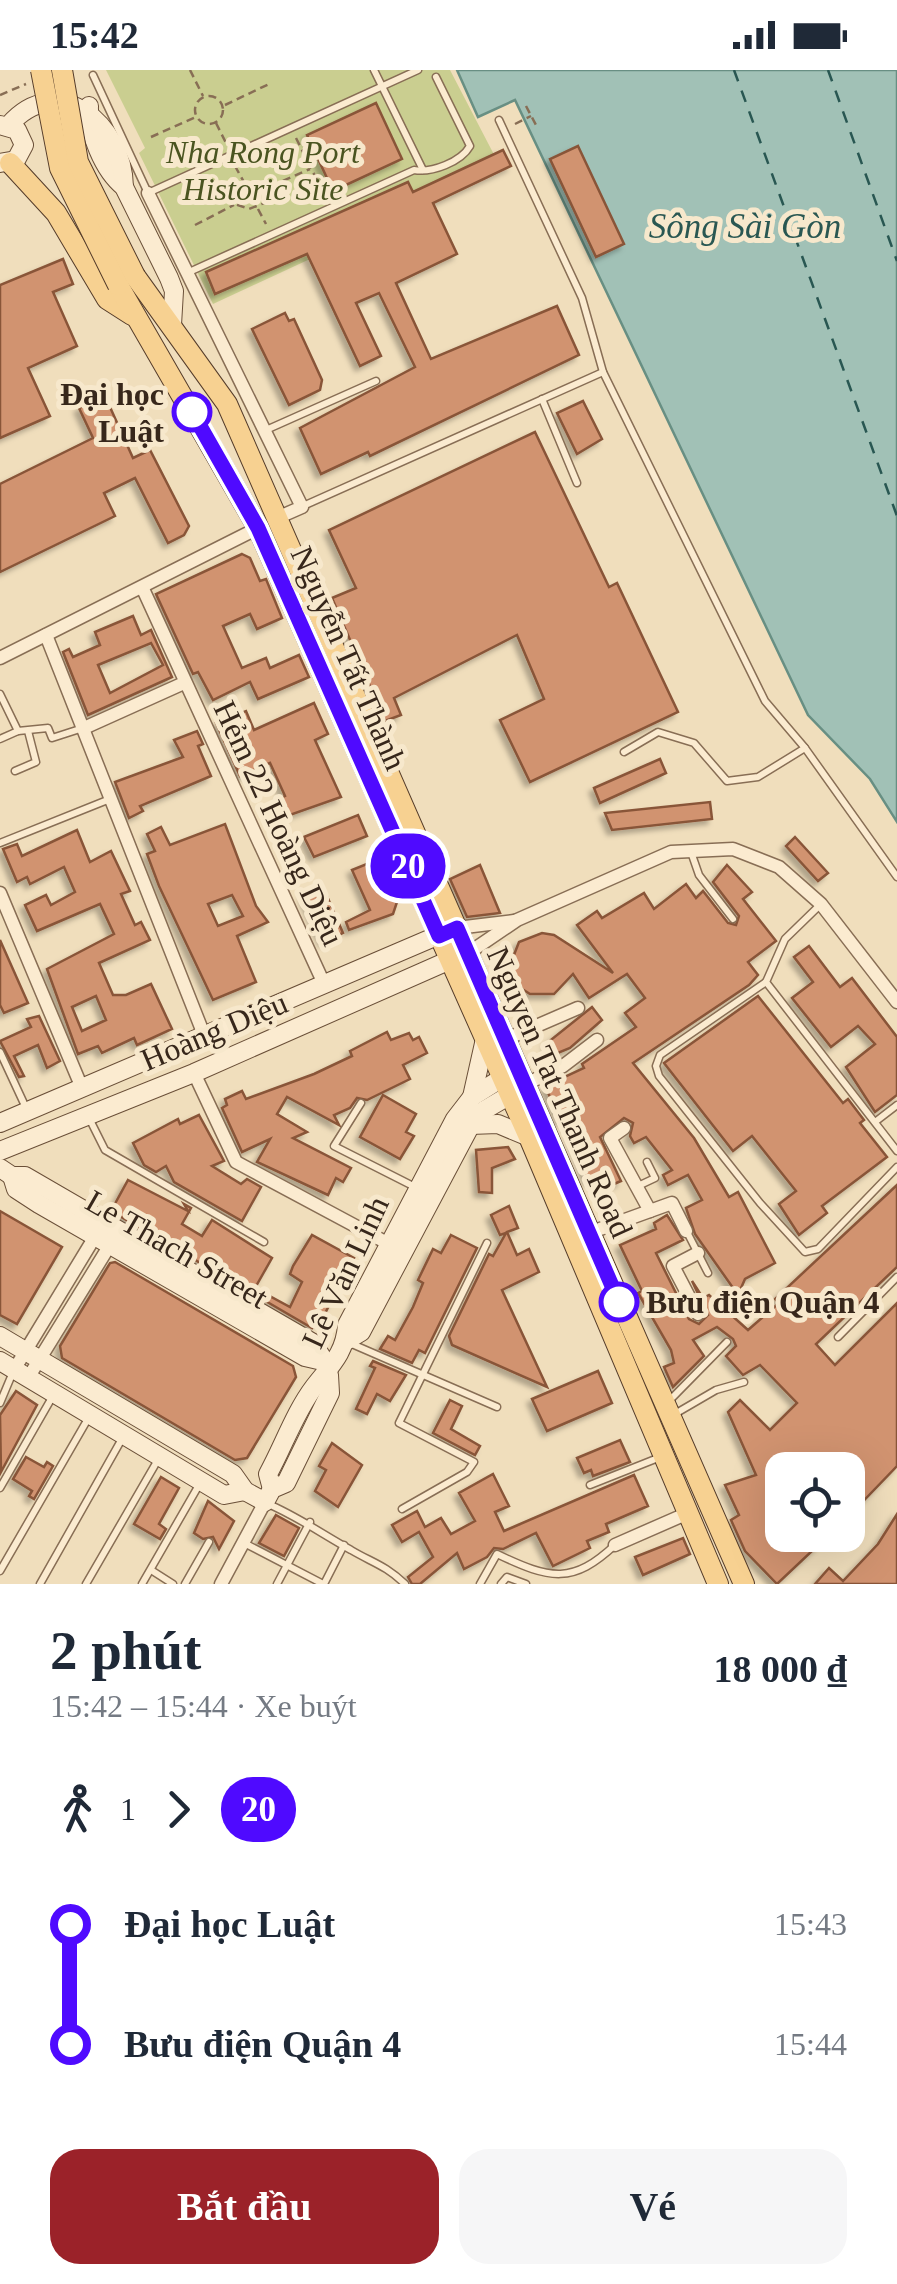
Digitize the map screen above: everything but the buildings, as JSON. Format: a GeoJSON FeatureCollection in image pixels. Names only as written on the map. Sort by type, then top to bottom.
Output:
{"type":"FeatureCollection","features":[{"type":"Feature","properties":{"kind":"main road"},"geometry":{"type":"LineString","coordinates":[[41,70],[60,168],[126,280],[172,325]]}},
{"type":"Feature","properties":{"kind":"main road"},"geometry":{"type":"LineString","coordinates":[[62,70],[78,162],[126,280]]}},
{"type":"Feature","properties":{"kind":"main road"},"geometry":{"type":"LineString","coordinates":[[5,163],[56,213],[107,299],[138,320]]}},
{"type":"Feature","properties":{"kind":"main road","name":"Nguyễn Tất Thành"},"geometry":{"type":"LineString","coordinates":[[126,280],[138,320],[268,523]]}},
{"type":"Feature","properties":{"kind":"main road","name":"Nguyen Tat Thanh Road"},"geometry":{"type":"LineString","coordinates":[[172,325],[227,404],[243,440],[268,523],[495,1040],[529,1137],[718,1584]]}},
{"type":"Feature","properties":{"kind":"main road","name":"Nguyen Tat Thanh Road"},"geometry":{"type":"LineString","coordinates":[[512,1086],[589,1233],[744,1584]]}},
{"type":"Feature","properties":{"kind":"street"},"geometry":{"type":"LineString","coordinates":[[5,163],[24,146],[22,136],[5,125],[26,98],[46,83],[64,82],[78,88],[100,117],[174,291],[172,325]]}},
{"type":"Feature","properties":{"kind":"street"},"geometry":{"type":"LineString","coordinates":[[0,658],[302,507],[186,274],[134,193]]}},
{"type":"Feature","properties":{"kind":"street"},"geometry":{"type":"LineString","coordinates":[[243,440],[265,430]]}},
{"type":"Feature","properties":{"kind":"street","name":"Hẻm 22 Hoàng Diệu"},"geometry":{"type":"LineString","coordinates":[[143,588],[325,986]]}},
{"type":"Feature","properties":{"kind":"street"},"geometry":{"type":"LineString","coordinates":[[46,635],[204,1035]]}},
{"type":"Feature","properties":{"kind":"street"},"geometry":{"type":"LineString","coordinates":[[84,728],[184,684]]}},
{"type":"Feature","properties":{"kind":"street"},"geometry":{"type":"LineString","coordinates":[[448,932],[516,920],[671,852],[733,849],[779,866],[821,904],[897,1002]]}},
{"type":"Feature","properties":{"kind":"street"},"geometry":{"type":"LineString","coordinates":[[0,892],[82,1088]]}},
{"type":"Feature","properties":{"kind":"street","name":"Hoàng Diệu"},"geometry":{"type":"LineString","coordinates":[[0,1151],[194,1073],[458,957],[516,920]]}},
{"type":"Feature","properties":{"kind":"street","name":"Hoàng Diệu"},"geometry":{"type":"LineString","coordinates":[[0,1123],[448,932]]}},
{"type":"Feature","properties":{"kind":"street"},"geometry":{"type":"LineString","coordinates":[[472,1097],[495,1040],[578,1008]]}},
{"type":"Feature","properties":{"kind":"street"},"geometry":{"type":"LineString","coordinates":[[346,1341],[361,1332],[470,1124],[512,1086],[563,1066],[596,1040]]}},
{"type":"Feature","properties":{"kind":"street"},"geometry":{"type":"LineString","coordinates":[[194,1073],[236,1162],[389,1244]]}},
{"type":"Feature","properties":{"kind":"street","name":"Lê Văn Linh"},"geometry":{"type":"LineString","coordinates":[[269,1496],[268,1474],[315,1386],[346,1341],[346,1324],[454,1120],[472,1097],[512,1086]]}},
{"type":"Feature","properties":{"kind":"street"},"geometry":{"type":"LineString","coordinates":[[470,1124],[498,1124],[529,1137]]}},
{"type":"Feature","properties":{"kind":"street"},"geometry":{"type":"LineString","coordinates":[[624,1128],[610,1138],[650,1211]]}},
{"type":"Feature","properties":{"kind":"street","name":"Le Thach Street"},"geometry":{"type":"LineString","coordinates":[[6,1172],[25,1176],[106,1235],[314,1343],[329,1366]]}},
{"type":"Feature","properties":{"kind":"street"},"geometry":{"type":"LineString","coordinates":[[589,1233],[672,1203],[686,1231]]}},
{"type":"Feature","properties":{"kind":"street"},"geometry":{"type":"LineString","coordinates":[[106,1235],[32,1356],[13,1373],[224,1495],[244,1491],[269,1496],[221,1584]]}},
{"type":"Feature","properties":{"kind":"street"},"geometry":{"type":"LineString","coordinates":[[698,1253],[673,1266],[698,1314]]}},
{"type":"Feature","properties":{"kind":"street"},"geometry":{"type":"LineString","coordinates":[[0,1336],[233,1474],[244,1491]]}},
{"type":"Feature","properties":{"kind":"street"},"geometry":{"type":"LineString","coordinates":[[614,1545],[688,1513]]}},
{"type":"Feature","properties":{"kind":"lane"},"geometry":{"type":"LineString","coordinates":[[374,70],[424,172]]}},
{"type":"Feature","properties":{"kind":"lane"},"geometry":{"type":"LineString","coordinates":[[93,74],[134,193],[292,128],[418,70]]}},
{"type":"Feature","properties":{"kind":"lane"},"geometry":{"type":"LineString","coordinates":[[186,274],[414,170],[424,172],[466,154],[470,146],[436,76]]}},
{"type":"Feature","properties":{"kind":"lane"},"geometry":{"type":"LineString","coordinates":[[498,120],[582,298],[603,372],[765,701],[805,748],[897,877]]}},
{"type":"Feature","properties":{"kind":"lane"},"geometry":{"type":"LineString","coordinates":[[302,507],[603,372]]}},
{"type":"Feature","properties":{"kind":"lane"},"geometry":{"type":"LineString","coordinates":[[265,430],[376,380]]}},
{"type":"Feature","properties":{"kind":"lane"},"geometry":{"type":"LineString","coordinates":[[542,399],[577,483]]}},
{"type":"Feature","properties":{"kind":"lane"},"geometry":{"type":"LineString","coordinates":[[0,694],[18,731]]}},
{"type":"Feature","properties":{"kind":"lane"},"geometry":{"type":"LineString","coordinates":[[0,739],[18,731],[48,728],[52,738],[84,728]]}},
{"type":"Feature","properties":{"kind":"lane"},"geometry":{"type":"LineString","coordinates":[[15,771],[36,762],[28,731]]}},
{"type":"Feature","properties":{"kind":"lane"},"geometry":{"type":"LineString","coordinates":[[624,752],[658,732],[694,743],[727,781],[758,778],[805,748]]}},
{"type":"Feature","properties":{"kind":"lane"},"geometry":{"type":"LineString","coordinates":[[0,844],[111,799]]}},
{"type":"Feature","properties":{"kind":"lane"},"geometry":{"type":"LineString","coordinates":[[691,851],[700,875],[733,918]]}},
{"type":"Feature","properties":{"kind":"lane"},"geometry":{"type":"LineString","coordinates":[[821,904],[785,939],[766,982],[660,1055],[656,1066],[760,1203],[805,1252],[818,1249],[897,1167]]}},
{"type":"Feature","properties":{"kind":"lane"},"geometry":{"type":"LineString","coordinates":[[766,982],[897,1151]]}},
{"type":"Feature","properties":{"kind":"lane"},"geometry":{"type":"LineString","coordinates":[[0,1052],[27,1111]]}},
{"type":"Feature","properties":{"kind":"lane"},"geometry":{"type":"LineString","coordinates":[[361,1104],[334,1146],[418,1189]]}},
{"type":"Feature","properties":{"kind":"lane"},"geometry":{"type":"LineString","coordinates":[[876,1122],[897,1105]]}},
{"type":"Feature","properties":{"kind":"lane"},"geometry":{"type":"LineString","coordinates":[[88,1117],[105,1150],[264,1242]]}},
{"type":"Feature","properties":{"kind":"lane"},"geometry":{"type":"LineString","coordinates":[[637,1187],[655,1178],[646,1162]]}},
{"type":"Feature","properties":{"kind":"lane"},"geometry":{"type":"LineString","coordinates":[[686,1231],[708,1272]]}},
{"type":"Feature","properties":{"kind":"lane"},"geometry":{"type":"LineString","coordinates":[[402,1509],[467,1472],[474,1462],[399,1423],[487,1243]]}},
{"type":"Feature","properties":{"kind":"lane"},"geometry":{"type":"LineString","coordinates":[[838,1337],[897,1277]]}},
{"type":"Feature","properties":{"kind":"lane"},"geometry":{"type":"LineString","coordinates":[[346,1341],[497,1407]]}},
{"type":"Feature","properties":{"kind":"lane"},"geometry":{"type":"LineString","coordinates":[[667,1411],[727,1342]]}},
{"type":"Feature","properties":{"kind":"lane"},"geometry":{"type":"LineString","coordinates":[[0,1403],[13,1373]]}},
{"type":"Feature","properties":{"kind":"lane"},"geometry":{"type":"LineString","coordinates":[[667,1411],[744,1382]]}},
{"type":"Feature","properties":{"kind":"lane"},"geometry":{"type":"LineString","coordinates":[[0,1488],[54,1394]]}},
{"type":"Feature","properties":{"kind":"lane"},"geometry":{"type":"LineString","coordinates":[[0,1571],[90,1415]]}},
{"type":"Feature","properties":{"kind":"lane"},"geometry":{"type":"LineString","coordinates":[[40,1584],[124,1436]]}},
{"type":"Feature","properties":{"kind":"lane"},"geometry":{"type":"LineString","coordinates":[[590,1485],[664,1456]]}},
{"type":"Feature","properties":{"kind":"lane"},"geometry":{"type":"LineString","coordinates":[[86,1584],[160,1457]]}},
{"type":"Feature","properties":{"kind":"lane"},"geometry":{"type":"LineString","coordinates":[[142,1584],[200,1482]]}},
{"type":"Feature","properties":{"kind":"lane"},"geometry":{"type":"LineString","coordinates":[[269,1496],[344,1545],[384,1564],[405,1584]]}},
{"type":"Feature","properties":{"kind":"lane"},"geometry":{"type":"LineString","coordinates":[[277,1584],[310,1522]]}},
{"type":"Feature","properties":{"kind":"lane"},"geometry":{"type":"LineString","coordinates":[[186,1584],[209,1542]]}},
{"type":"Feature","properties":{"kind":"lane"},"geometry":{"type":"LineString","coordinates":[[243,1542],[323,1584],[344,1545]]}},
{"type":"Feature","properties":{"kind":"lane"},"geometry":{"type":"LineString","coordinates":[[480,1584],[497,1554],[558,1582],[593,1573],[614,1545]]}},
{"type":"Feature","properties":{"kind":"lane"},"geometry":{"type":"LineString","coordinates":[[150,1570],[173,1584]]}},
{"type":"Feature","properties":{"kind":"lane"},"geometry":{"type":"LineString","coordinates":[[502,1584],[507,1577],[526,1584]]}},
{"type":"Feature","properties":{"kind":"path"},"geometry":{"type":"LineString","coordinates":[[190,70],[204,98]]}},
{"type":"Feature","properties":{"kind":"path"},"geometry":{"type":"LineString","coordinates":[[229,148],[216,122],[222,106],[268,84]]}},
{"type":"Feature","properties":{"kind":"path"},"geometry":{"type":"LineString","coordinates":[[216,122],[204,122],[196,107],[204,98],[217,98],[222,106]]}},
{"type":"Feature","properties":{"kind":"path"},"geometry":{"type":"LineString","coordinates":[[526,106],[536,125]]}},
{"type":"Feature","properties":{"kind":"path"},"geometry":{"type":"LineString","coordinates":[[150,137],[198,116]]}},
{"type":"Feature","properties":{"kind":"path"},"geometry":{"type":"LineString","coordinates":[[519,122],[531,116]]}},
{"type":"Feature","properties":{"kind":"path"},"geometry":{"type":"LineString","coordinates":[[292,128],[331,208]]}},
{"type":"Feature","properties":{"kind":"path"},"geometry":{"type":"LineString","coordinates":[[234,165],[245,184]]}},
{"type":"Feature","properties":{"kind":"path"},"geometry":{"type":"LineString","coordinates":[[245,184],[270,187],[312,168]]}},
{"type":"Feature","properties":{"kind":"path"},"geometry":{"type":"LineString","coordinates":[[235,204],[237,192],[245,184]]}},
{"type":"Feature","properties":{"kind":"path"},"geometry":{"type":"LineString","coordinates":[[195,224],[235,204],[258,208],[267,202],[270,187]]}},
{"type":"Feature","properties":{"kind":"path"},"geometry":{"type":"LineString","coordinates":[[258,208],[272,236]]}},
{"type":"Feature","properties":{"kind":"green space","name":"Nha Rong Port Historic Site"},"geometry":{"type":"Polygon","coordinates":[[[106,70],[450,70],[502,170],[213,304],[139,153],[145,148],[106,70]]]}},
{"type":"Feature","properties":{"kind":"water","name":"Sông Sài Gòn"},"geometry":{"type":"Polygon","coordinates":[[[457,70],[897,70],[897,822],[870,779],[808,715],[515,100],[478,117],[457,70]]]}},
{"type":"Feature","properties":{"kind":"ferry route"},"geometry":{"type":"LineString","coordinates":[[734,70],[897,516]]}},
{"type":"Feature","properties":{"kind":"ferry route"},"geometry":{"type":"LineString","coordinates":[[828,70],[897,261]]}},
{"type":"Feature","properties":{"kind":"bus line","name":"20"},"geometry":{"type":"LineString","coordinates":[[192,412],[258,528],[439,936],[457,928],[619,1302]]}},
{"type":"Feature","properties":{"kind":"place","name":"Đại học Luật"},"geometry":{"type":"Point","coordinates":[192,412]}},
{"type":"Feature","properties":{"kind":"place","name":"Bưu điện Quận 4"},"geometry":{"type":"Point","coordinates":[619,1302]}}]}
